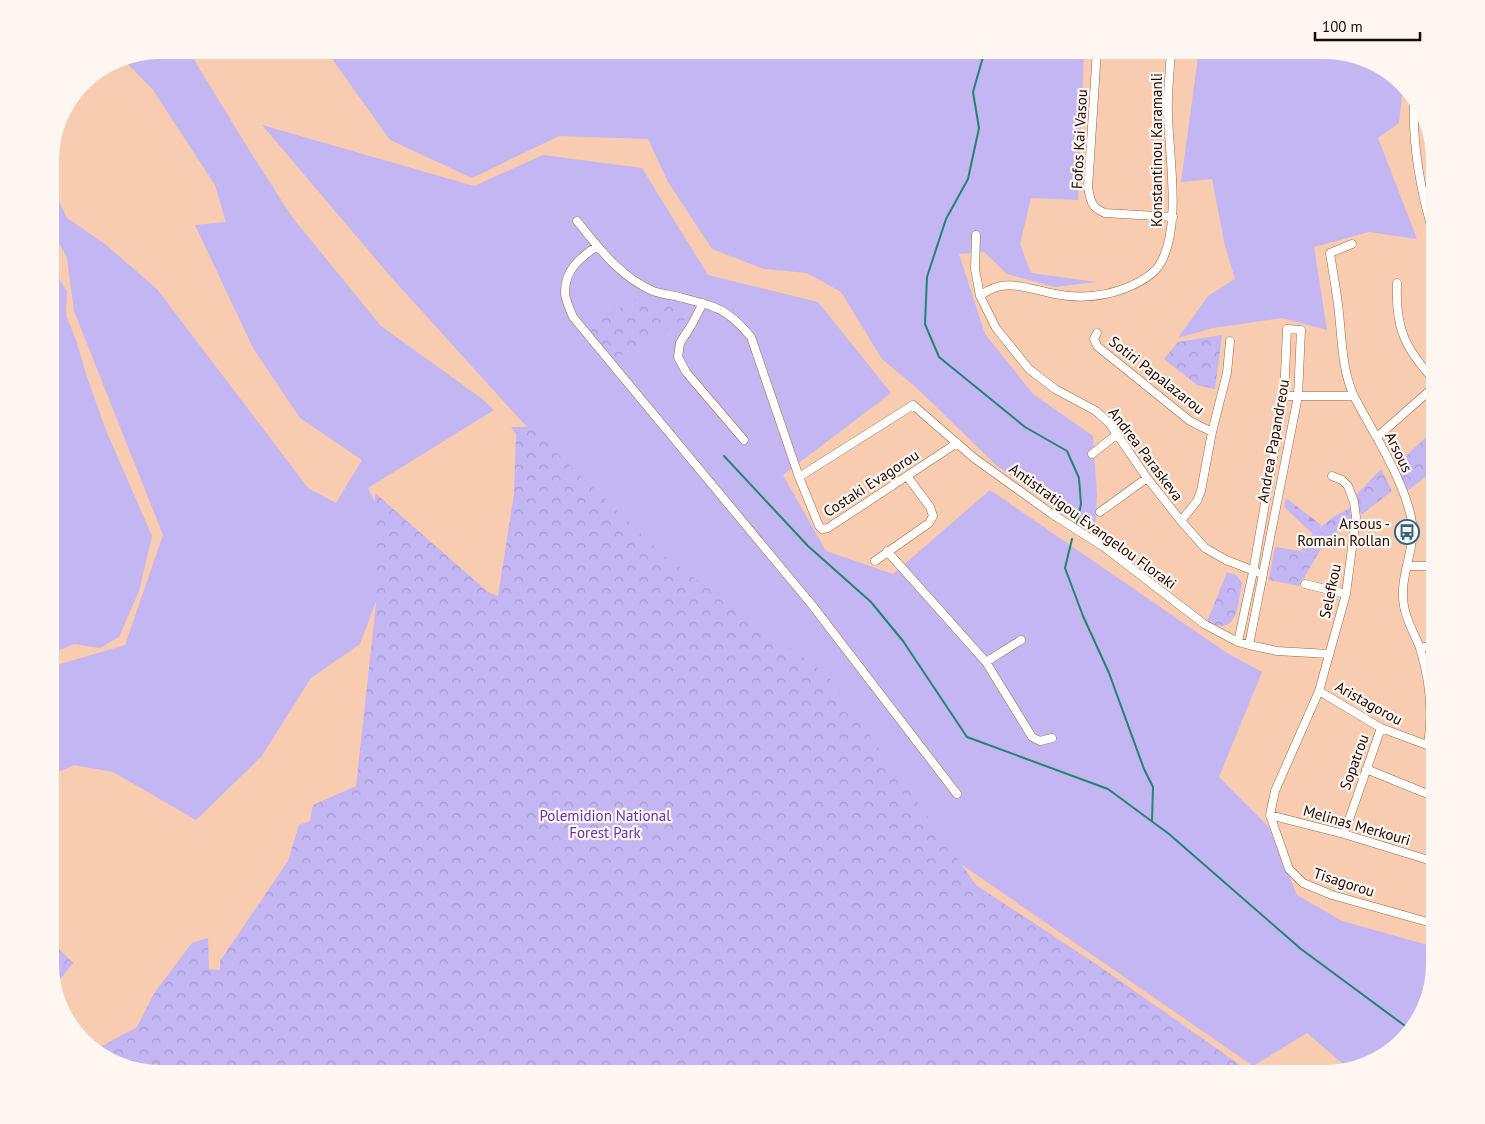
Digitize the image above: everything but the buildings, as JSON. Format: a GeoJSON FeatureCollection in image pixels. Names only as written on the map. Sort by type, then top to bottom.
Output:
{"type":"FeatureCollection","features":[{"type":"Feature","properties":{"kind":"street","name":"Fofos Kai Vasou"},"geometry":{"type":"LineString","coordinates":[[1096,59],[1088,188],[1090,201],[1095,209],[1105,213],[1173,217]]}},
{"type":"Feature","properties":{"kind":"street","name":"Konstantinou Karamanli"},"geometry":{"type":"LineString","coordinates":[[980,296],[989,289],[1009,284],[1058,295],[1082,298],[1110,294],[1141,282],[1159,266],[1168,246],[1173,217],[1167,112],[1170,59]]}},
{"type":"Feature","properties":{"kind":"street"},"geometry":{"type":"LineString","coordinates":[[1418,120],[1418,168],[1426,205]]}},
{"type":"Feature","properties":{"kind":"street"},"geometry":{"type":"LineString","coordinates":[[577,222],[616,267],[630,278],[654,291],[723,310],[738,322],[751,337],[799,477]]}},
{"type":"Feature","properties":{"kind":"street","name":"Andrea Paraskeva"},"geometry":{"type":"LineString","coordinates":[[976,235],[975,269],[980,296],[996,328],[1029,369],[1055,389],[1096,411],[1109,423],[1147,478],[1205,548],[1253,572],[1263,574]]}},
{"type":"Feature","properties":{"kind":"street","name":"Arsous"},"geometry":{"type":"LineString","coordinates":[[1352,244],[1330,253],[1346,376],[1354,396],[1377,437],[1408,503],[1414,536],[1403,581],[1403,606],[1407,620],[1420,648],[1426,676]]}},
{"type":"Feature","properties":{"kind":"street"},"geometry":{"type":"LineString","coordinates":[[597,246],[578,259],[567,276],[565,294],[573,317],[812,605],[957,794]]}},
{"type":"Feature","properties":{"kind":"street"},"geometry":{"type":"LineString","coordinates":[[1397,283],[1398,315],[1402,332],[1419,364],[1426,371]]}},
{"type":"Feature","properties":{"kind":"street"},"geometry":{"type":"LineString","coordinates":[[703,303],[680,343],[678,357],[686,372],[744,440]]}},
{"type":"Feature","properties":{"kind":"street","name":"Andrea Papandreou"},"geometry":{"type":"LineString","coordinates":[[1238,642],[1253,572],[1284,396],[1287,329],[1301,330],[1298,396],[1249,646]]}},
{"type":"Feature","properties":{"kind":"street","name":"Sotiri Papalazarou"},"geometry":{"type":"LineString","coordinates":[[1097,333],[1094,339],[1097,346],[1190,421],[1212,432]]}},
{"type":"Feature","properties":{"kind":"street"},"geometry":{"type":"LineString","coordinates":[[1181,521],[1197,501],[1202,491],[1212,432],[1227,373],[1230,341]]}},
{"type":"Feature","properties":{"kind":"street"},"geometry":{"type":"LineString","coordinates":[[1377,437],[1426,394]]}},
{"type":"Feature","properties":{"kind":"street"},"geometry":{"type":"LineString","coordinates":[[1284,396],[1354,396]]}},
{"type":"Feature","properties":{"kind":"street","name":"Antistratigou Evangelou Floraki"},"geometry":{"type":"LineString","coordinates":[[799,477],[912,405],[974,458],[1052,514],[1104,547],[1203,623],[1249,646],[1328,654]]}},
{"type":"Feature","properties":{"kind":"street"},"geometry":{"type":"LineString","coordinates":[[1092,454],[1116,435]]}},
{"type":"Feature","properties":{"kind":"street","name":"Costaki Evagorou"},"geometry":{"type":"LineString","coordinates":[[799,477],[822,530],[828,528],[957,443]]}},
{"type":"Feature","properties":{"kind":"street"},"geometry":{"type":"LineString","coordinates":[[875,561],[929,523],[933,516],[930,507],[907,476]]}},
{"type":"Feature","properties":{"kind":"street","name":"Selefkou"},"geometry":{"type":"LineString","coordinates":[[1320,691],[1328,654],[1346,594],[1356,517],[1354,502],[1348,486],[1342,480],[1332,476]]}},
{"type":"Feature","properties":{"kind":"street"},"geometry":{"type":"LineString","coordinates":[[1100,512],[1147,478]]}},
{"type":"Feature","properties":{"kind":"street"},"geometry":{"type":"LineString","coordinates":[[887,551],[986,662],[1032,737],[1040,741],[1052,738]]}},
{"type":"Feature","properties":{"kind":"street"},"geometry":{"type":"LineString","coordinates":[[1407,566],[1426,566]]}},
{"type":"Feature","properties":{"kind":"street"},"geometry":{"type":"LineString","coordinates":[[1305,584],[1346,594]]}},
{"type":"Feature","properties":{"kind":"street"},"geometry":{"type":"LineString","coordinates":[[986,662],[1021,640]]}},
{"type":"Feature","properties":{"kind":"street"},"geometry":{"type":"LineString","coordinates":[[1420,648],[1426,647]]}},
{"type":"Feature","properties":{"kind":"street"},"geometry":{"type":"LineString","coordinates":[[1270,815],[1275,791],[1320,691]]}},
{"type":"Feature","properties":{"kind":"street","name":"Aristagorou"},"geometry":{"type":"LineString","coordinates":[[1320,691],[1381,728],[1426,745]]}},
{"type":"Feature","properties":{"kind":"street","name":"Sopatrou"},"geometry":{"type":"LineString","coordinates":[[1344,834],[1381,728]]}},
{"type":"Feature","properties":{"kind":"street"},"geometry":{"type":"LineString","coordinates":[[1366,769],[1426,793]]}},
{"type":"Feature","properties":{"kind":"street","name":"Melinas Merkouri"},"geometry":{"type":"LineString","coordinates":[[1270,815],[1344,834],[1426,859]]}},
{"type":"Feature","properties":{"kind":"street","name":"Tisagorou"},"geometry":{"type":"LineString","coordinates":[[1270,815],[1289,869],[1303,883],[1332,895],[1426,921]]}},
{"type":"Feature","properties":{"kind":"green space"},"geometry":{"type":"Polygon","coordinates":[[[159,59],[193,59],[292,217],[381,326],[481,398],[494,410],[368,488],[386,525],[385,577],[360,644],[311,678],[261,757],[196,820],[113,772],[74,765],[59,772],[59,664],[125,645],[163,535],[74,311],[67,258],[59,243],[59,201],[67,218],[105,244],[157,289],[308,488],[336,503],[362,460],[300,418],[253,348],[195,225],[226,222],[215,185],[153,90],[128,64],[159,59]]]}},
{"type":"Feature","properties":{"kind":"green space"},"geometry":{"type":"Polygon","coordinates":[[[332,59],[1084,59],[1078,200],[1031,198],[1020,244],[1031,273],[1096,282],[1055,287],[1007,274],[984,252],[959,254],[985,334],[1033,394],[1093,436],[1097,495],[1095,531],[997,466],[920,391],[882,359],[841,292],[807,273],[764,269],[712,249],[668,182],[648,139],[559,136],[472,178],[390,140],[332,59]]]}},
{"type":"Feature","properties":{"kind":"green space"},"geometry":{"type":"Polygon","coordinates":[[[1198,59],[1326,59],[1358,64],[1382,76],[1402,94],[1399,123],[1378,138],[1417,239],[1369,232],[1314,247],[1327,330],[1282,318],[1213,328],[1178,338],[1208,296],[1235,279],[1225,246],[1212,179],[1181,182],[1198,59]]]}},
{"type":"Feature","properties":{"kind":"green space"},"geometry":{"type":"Polygon","coordinates":[[[262,125],[474,186],[543,155],[642,168],[708,275],[818,302],[891,393],[783,475],[826,551],[893,574],[990,490],[1227,653],[1262,672],[1219,777],[1268,826],[1297,895],[1342,921],[1426,944],[1423,991],[1409,1021],[1397,1036],[1382,1048],[1352,1062],[1343,1063],[1307,1033],[1255,1065],[1252,1065],[942,851],[814,731],[515,414],[391,277],[262,125]]]}},
{"type":"Feature","properties":{"kind":"green space"},"geometry":{"type":"Polygon","coordinates":[[[59,279],[67,291],[66,315],[105,428],[152,536],[139,591],[119,637],[100,648],[74,644],[59,650],[59,279]]]}},
{"type":"Feature","properties":{"kind":"green space"},"geometry":{"type":"Polygon","coordinates":[[[639,297],[643,301],[663,307],[669,303],[682,307],[687,311],[689,318],[614,359],[588,327],[639,297]]]}},
{"type":"Feature","properties":{"kind":"green space"},"geometry":{"type":"Polygon","coordinates":[[[1222,335],[1215,389],[1197,385],[1164,359],[1178,342],[1222,335]]]}},
{"type":"Feature","properties":{"kind":"green space","name":"Polemidion National Forest Park"},"geometry":{"type":"Polygon","coordinates":[[[511,427],[530,427],[664,556],[828,676],[976,885],[1099,966],[1240,1065],[159,1065],[133,1062],[115,1055],[101,1047],[137,1027],[155,992],[192,943],[208,938],[209,969],[220,970],[220,961],[288,861],[299,825],[310,821],[313,805],[356,786],[376,604],[375,493],[488,592],[498,596],[514,494],[516,434],[511,427]]]}},
{"type":"Feature","properties":{"kind":"green space"},"geometry":{"type":"Polygon","coordinates":[[[1426,437],[1426,477],[1407,491],[1395,466],[1426,437]]]}},
{"type":"Feature","properties":{"kind":"green space"},"geometry":{"type":"Polygon","coordinates":[[[1381,469],[1392,491],[1361,515],[1355,496],[1381,469]]]}},
{"type":"Feature","properties":{"kind":"green space"},"geometry":{"type":"Polygon","coordinates":[[[1286,498],[1321,525],[1320,528],[1327,539],[1318,554],[1301,551],[1313,534],[1284,507],[1286,498]]]}},
{"type":"Feature","properties":{"kind":"green space"},"geometry":{"type":"Polygon","coordinates":[[[1350,508],[1351,522],[1327,539],[1320,528],[1333,517],[1350,508]]]}},
{"type":"Feature","properties":{"kind":"green space"},"geometry":{"type":"Polygon","coordinates":[[[1275,547],[1318,554],[1299,586],[1269,580],[1275,547]]]}},
{"type":"Feature","properties":{"kind":"green space"},"geometry":{"type":"Polygon","coordinates":[[[1227,572],[1236,575],[1242,583],[1239,600],[1235,616],[1231,622],[1217,626],[1207,622],[1227,572]]]}},
{"type":"Feature","properties":{"kind":"green space"},"geometry":{"type":"Polygon","coordinates":[[[59,949],[73,963],[60,979],[59,949]]]}},
{"type":"Feature","properties":{"kind":"waterway"},"geometry":{"type":"LineString","coordinates":[[982,59],[973,92],[979,128],[968,179],[946,219],[927,277],[925,324],[939,357],[1025,427],[1067,451],[1079,478],[1081,504],[1077,523]]}},
{"type":"Feature","properties":{"kind":"waterway"},"geometry":{"type":"LineString","coordinates":[[724,456],[808,546],[871,602],[903,641],[967,737],[1108,789],[1169,834],[1301,949],[1405,1026]]}},
{"type":"Feature","properties":{"kind":"waterway"},"geometry":{"type":"LineString","coordinates":[[1072,539],[1065,568],[1083,616],[1109,673],[1144,769],[1153,787],[1152,821]]}},
{"type":"Feature","properties":{"kind":"place","name":"Arsous - Romain Rollan"},"geometry":{"type":"Point","coordinates":[1407,532]}}]}
